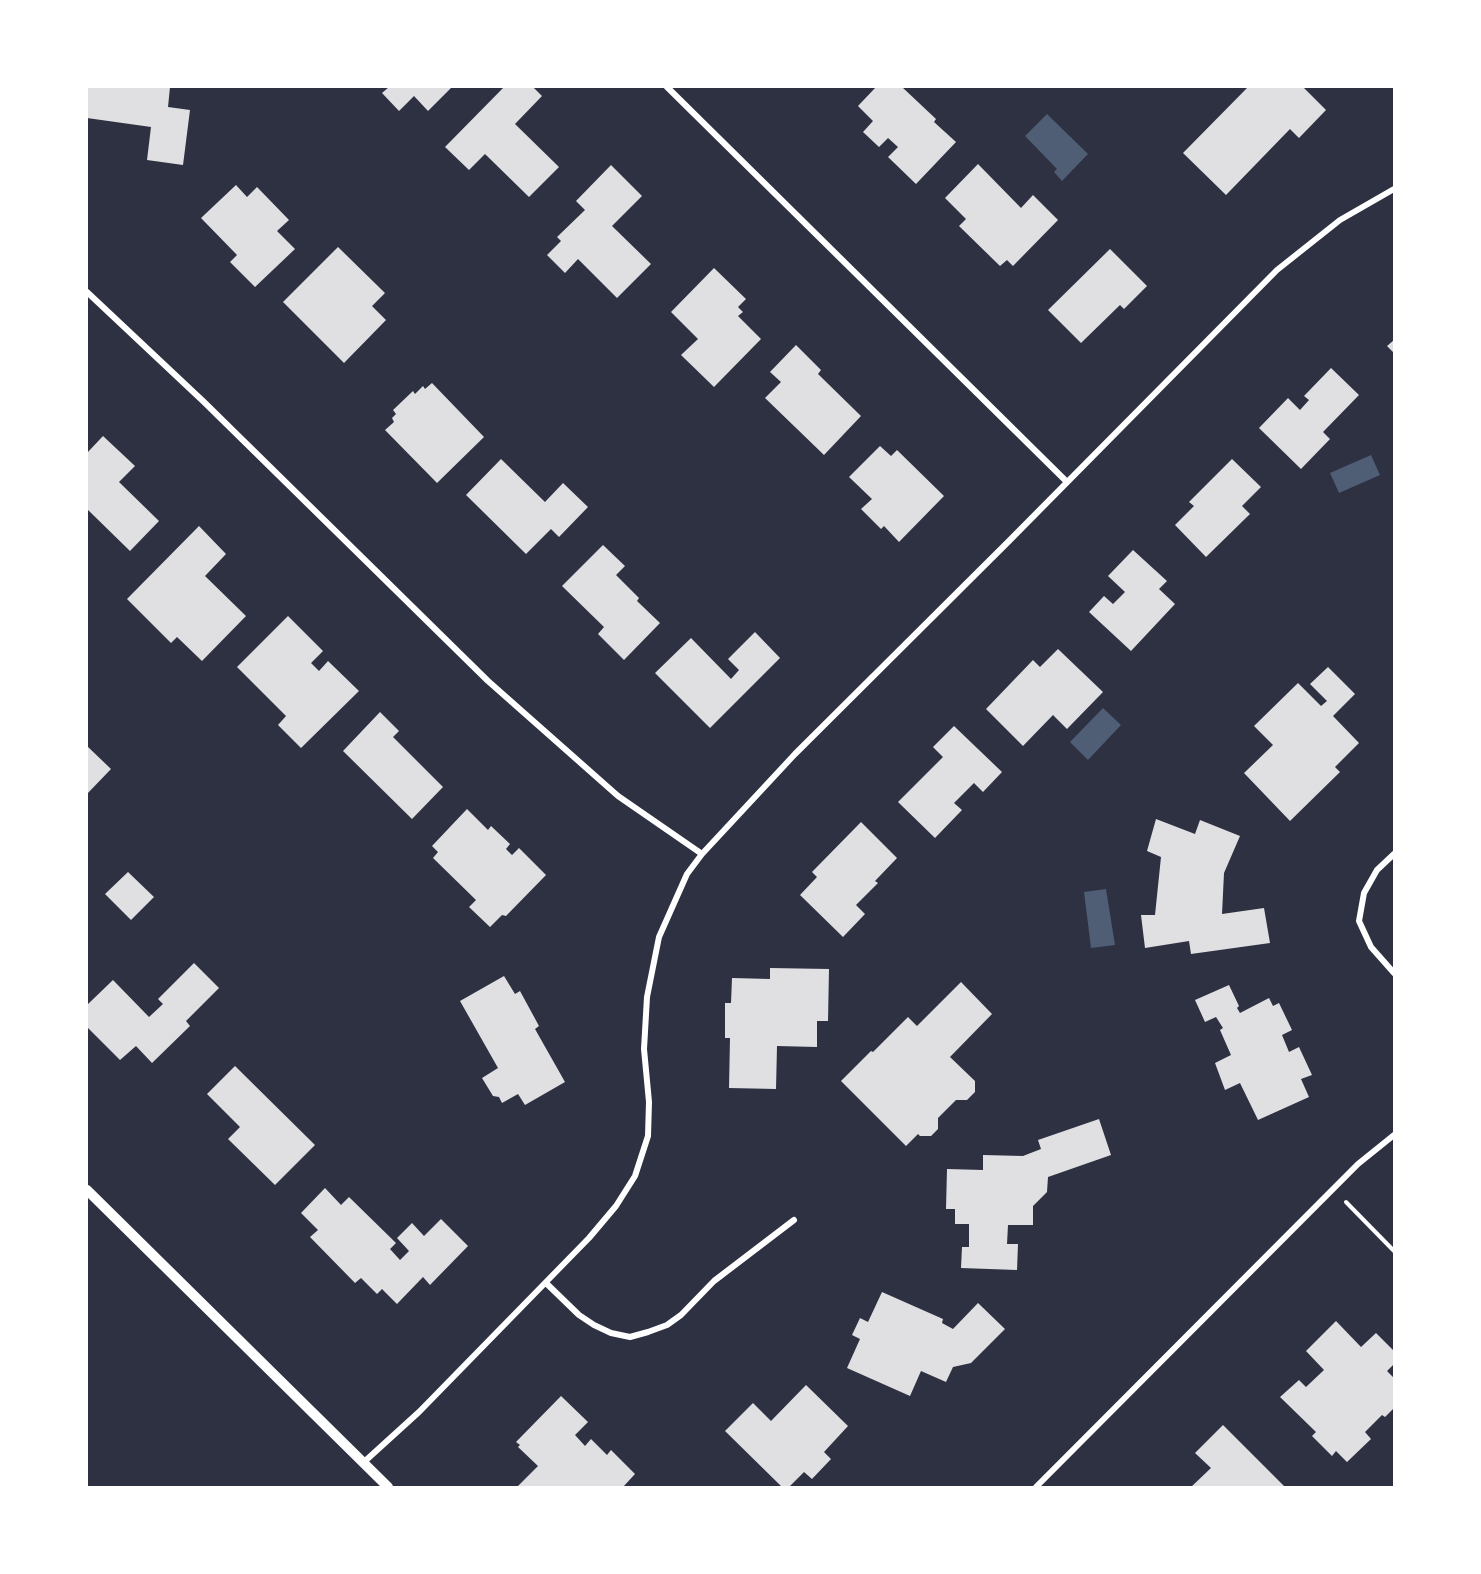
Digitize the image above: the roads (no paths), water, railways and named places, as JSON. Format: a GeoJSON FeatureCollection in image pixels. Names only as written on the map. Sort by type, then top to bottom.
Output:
{"type":"FeatureCollection","features":[{"type":"Feature","properties":{"kind":"street"},"geometry":{"type":"LineString","coordinates":[[668,87],[1068,482]]}},
{"type":"Feature","properties":{"kind":"street"},"geometry":{"type":"LineString","coordinates":[[364,1462],[419,1412],[589,1238],[616,1206],[634,1176],[648,1136],[649,1102],[644,1049],[647,997],[659,937],[687,874],[702,854],[795,754],[1278,270],[1340,220],[1394,189]]}},
{"type":"Feature","properties":{"kind":"street"},"geometry":{"type":"LineString","coordinates":[[87,292],[204,402],[488,681],[618,796],[702,854]]}},
{"type":"Feature","properties":{"kind":"street"},"geometry":{"type":"LineString","coordinates":[[1394,854],[1377,870],[1364,893],[1359,921],[1371,947],[1394,973]]}},
{"type":"Feature","properties":{"kind":"street"},"geometry":{"type":"LineString","coordinates":[[1036,1487],[1358,1164],[1394,1135]]}},
{"type":"Feature","properties":{"kind":"street"},"geometry":{"type":"LineString","coordinates":[[87,1190],[388,1487]]}},
{"type":"Feature","properties":{"kind":"street"},"geometry":{"type":"LineString","coordinates":[[546,1282],[579,1315],[594,1325],[611,1333],[630,1337],[667,1325],[681,1315],[714,1281],[794,1220]]}},
{"type":"Feature","properties":{"kind":"water"},"geometry":{"type":"Polygon","coordinates":[[[1047,114],[1088,154],[1062,181],[1054,172],[1057,169],[1025,136],[1047,114]]]}},
{"type":"Feature","properties":{"kind":"water"},"geometry":{"type":"Polygon","coordinates":[[[1371,455],[1380,475],[1339,493],[1330,473],[1371,455]]]}},
{"type":"Feature","properties":{"kind":"water"},"geometry":{"type":"Polygon","coordinates":[[[1103,708],[1121,725],[1088,760],[1070,742],[1103,708]]]}},
{"type":"Feature","properties":{"kind":"water"},"geometry":{"type":"Polygon","coordinates":[[[1106,889],[1115,945],[1091,948],[1084,892],[1106,889]]]}}]}
